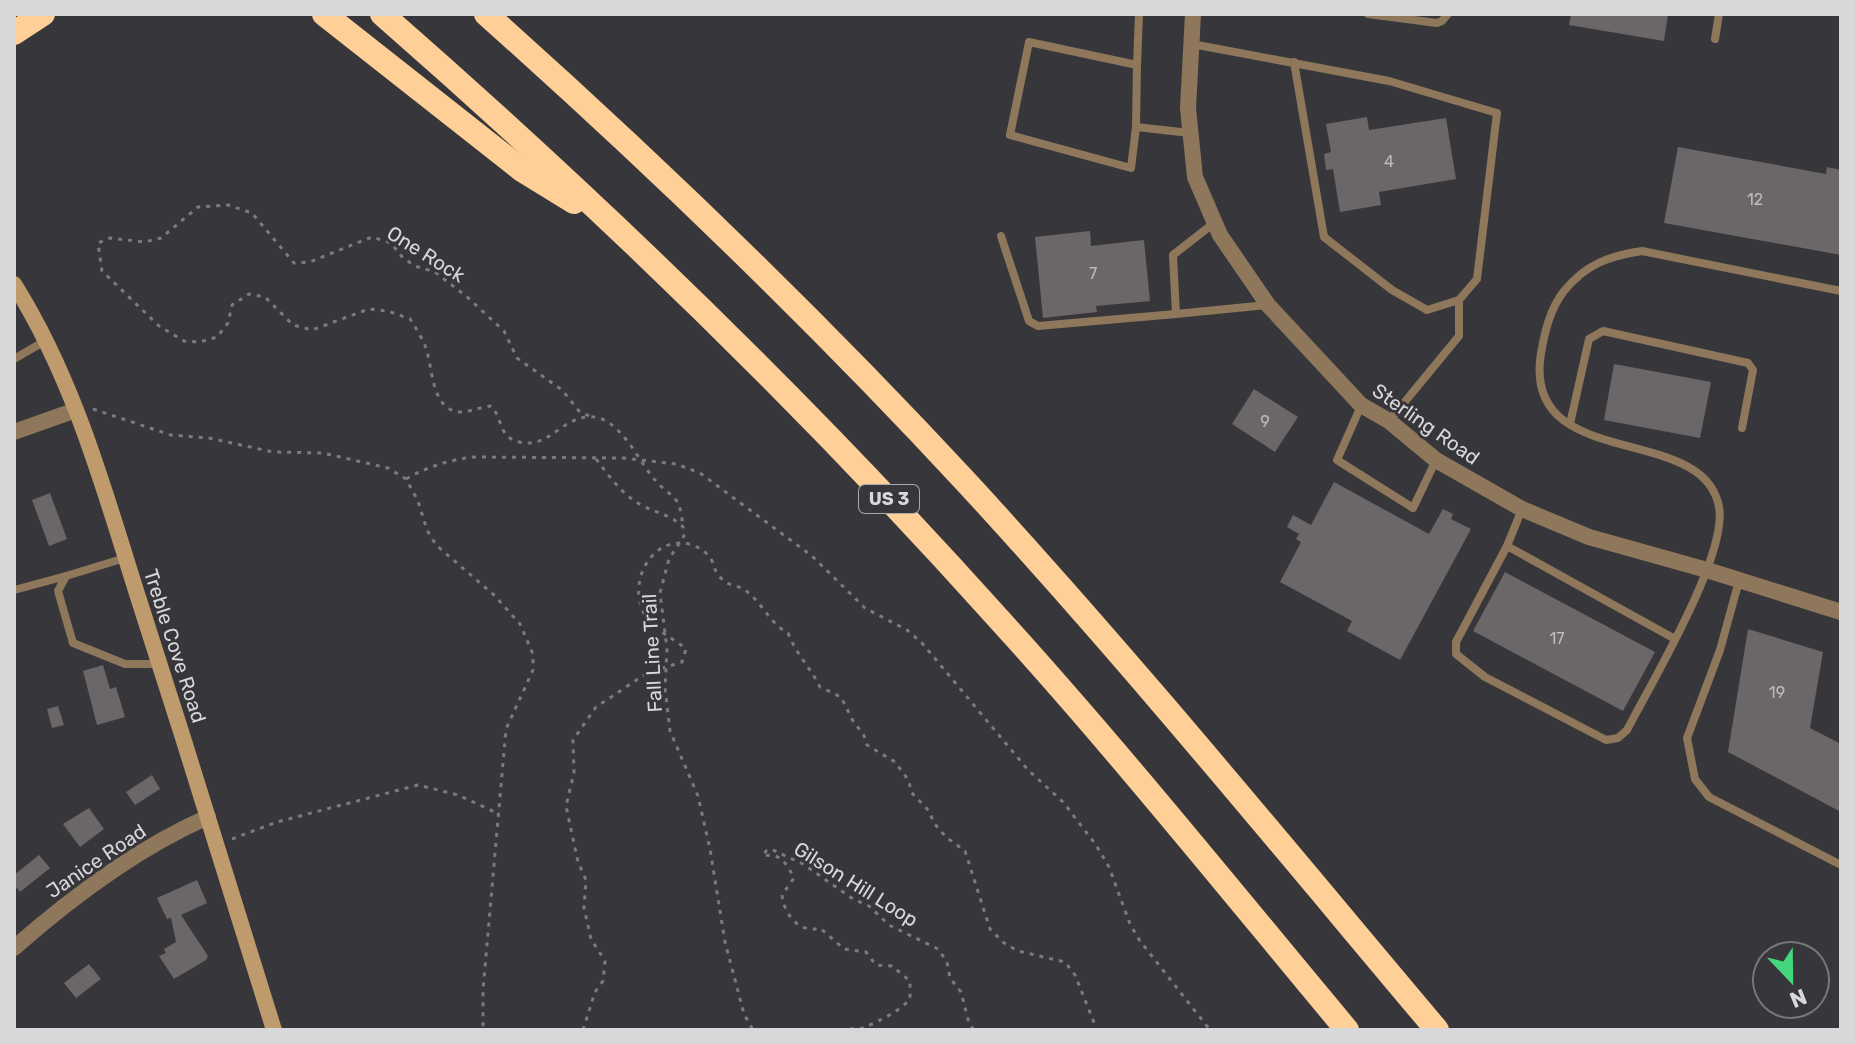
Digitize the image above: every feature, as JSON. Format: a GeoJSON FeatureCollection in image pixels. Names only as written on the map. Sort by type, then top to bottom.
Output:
{"type":"FeatureCollection","features":[{"type":"Feature","properties":{"kind":"highway"},"geometry":{"type":"LineString","coordinates":[[14,33],[43,14]]}},
{"type":"Feature","properties":{"kind":"highway"},"geometry":{"type":"LineString","coordinates":[[324,14],[522,170],[621,231]]}},
{"type":"Feature","properties":{"kind":"highway","name":"US 3"},"geometry":{"type":"LineString","coordinates":[[382,14],[621,231],[798,403],[998,617],[1130,769],[1347,1030]]}},
{"type":"Feature","properties":{"kind":"highway"},"geometry":{"type":"LineString","coordinates":[[486,14],[705,217],[965,482],[1149,686],[1437,1030]]}},
{"type":"Feature","properties":{"kind":"main road","name":"Treble Cove Road"},"geometry":{"type":"LineString","coordinates":[[14,284],[46,341],[74,406],[217,844],[274,1030]]}},
{"type":"Feature","properties":{"kind":"street","name":"Sterling Road"},"geometry":{"type":"LineString","coordinates":[[1193,14],[1188,108],[1195,177],[1220,235],[1268,305],[1361,405],[1389,421],[1436,460],[1522,509],[1589,537],[1841,612]]}},
{"type":"Feature","properties":{"kind":"street"},"geometry":{"type":"LineString","coordinates":[[14,432],[74,406]]}},
{"type":"Feature","properties":{"kind":"street","name":"Janice Road"},"geometry":{"type":"LineString","coordinates":[[14,948],[58,911],[129,861],[208,817]]}},
{"type":"Feature","properties":{"kind":"lane"},"geometry":{"type":"LineString","coordinates":[[1137,65],[1029,42],[1010,135],[1131,168],[1136,127],[1139,14]]}},
{"type":"Feature","properties":{"kind":"lane"},"geometry":{"type":"LineString","coordinates":[[1368,14],[1437,23],[1448,14]]}},
{"type":"Feature","properties":{"kind":"lane"},"geometry":{"type":"LineString","coordinates":[[1715,39],[1719,14]]}},
{"type":"Feature","properties":{"kind":"lane"},"geometry":{"type":"LineString","coordinates":[[1192,44],[1294,62],[1389,81],[1497,113],[1477,279],[1459,300],[1427,310],[1392,290],[1324,237],[1294,62]]}},
{"type":"Feature","properties":{"kind":"lane"},"geometry":{"type":"LineString","coordinates":[[1136,127],[1190,133]]}},
{"type":"Feature","properties":{"kind":"lane"},"geometry":{"type":"LineString","coordinates":[[1176,314],[1173,255],[1215,222]]}},
{"type":"Feature","properties":{"kind":"lane"},"geometry":{"type":"LineString","coordinates":[[1001,236],[1029,321],[1038,326],[1268,305]]}},
{"type":"Feature","properties":{"kind":"lane"},"geometry":{"type":"LineString","coordinates":[[1522,509],[1507,546],[1456,642],[1456,654],[1485,677],[1606,740],[1618,738],[1627,730],[1707,570],[1720,512],[1714,493],[1691,469],[1583,432],[1570,424],[1546,399],[1540,384],[1539,363],[1553,307],[1565,290],[1589,267],[1612,256],[1642,251],[1841,291]]}},
{"type":"Feature","properties":{"kind":"lane"},"geometry":{"type":"LineString","coordinates":[[1389,421],[1459,336],[1459,300]]}},
{"type":"Feature","properties":{"kind":"lane"},"geometry":{"type":"LineString","coordinates":[[1570,424],[1589,339],[1603,331],[1748,363],[1753,370],[1742,428]]}},
{"type":"Feature","properties":{"kind":"lane"},"geometry":{"type":"LineString","coordinates":[[14,359],[46,341]]}},
{"type":"Feature","properties":{"kind":"lane"},"geometry":{"type":"LineString","coordinates":[[1361,405],[1337,460],[1413,508],[1436,460]]}},
{"type":"Feature","properties":{"kind":"lane"},"geometry":{"type":"LineString","coordinates":[[1507,546],[1675,639]]}},
{"type":"Feature","properties":{"kind":"lane"},"geometry":{"type":"LineString","coordinates":[[14,590],[125,558]]}},
{"type":"Feature","properties":{"kind":"lane"},"geometry":{"type":"LineString","coordinates":[[66,576],[58,591],[73,643],[125,664],[159,664]]}},
{"type":"Feature","properties":{"kind":"lane"},"geometry":{"type":"LineString","coordinates":[[1739,581],[1720,650],[1687,738],[1695,779],[1709,797],[1841,865]]}},
{"type":"Feature","properties":{"kind":"path","name":"One Rock"},"geometry":{"type":"LineString","coordinates":[[589,416],[576,420],[540,442],[520,442],[507,436],[499,427],[498,413],[491,406],[462,412],[450,409],[441,403],[420,335],[410,319],[388,311],[369,309],[312,330],[293,325],[265,297],[249,294],[232,305],[228,323],[217,337],[200,342],[184,341],[159,326],[102,271],[98,243],[110,238],[144,242],[161,238],[198,207],[228,205],[252,213],[294,263],[310,262],[372,237],[391,243],[403,258],[415,266],[435,272],[466,296],[504,331],[517,358],[562,390],[579,411],[618,429],[656,482],[677,500],[683,527]]}},
{"type":"Feature","properties":{"kind":"path"},"geometry":{"type":"LineString","coordinates":[[74,406],[171,435],[209,438],[273,452],[323,453],[388,468],[406,479],[436,545],[494,595],[520,624],[533,654],[533,670],[506,729],[483,990],[483,1030]]}},
{"type":"Feature","properties":{"kind":"path"},"geometry":{"type":"LineString","coordinates":[[406,479],[450,459],[474,457],[642,460],[676,464],[700,473],[812,556],[865,608],[907,630],[922,643],[1028,770],[1063,802],[1087,834],[1109,867],[1130,924],[1140,941],[1210,1030]]}},
{"type":"Feature","properties":{"kind":"path"},"geometry":{"type":"LineString","coordinates":[[595,457],[622,492],[674,518],[683,527]]}},
{"type":"Feature","properties":{"kind":"path","name":"Fall Line Trail"},"geometry":{"type":"LineString","coordinates":[[683,527],[682,542],[669,559],[660,593],[670,731],[698,796],[725,942],[744,1014],[753,1030]]}},
{"type":"Feature","properties":{"kind":"path"},"geometry":{"type":"LineString","coordinates":[[583,1030],[595,992],[603,981],[605,961],[591,939],[584,908],[586,880],[578,862],[566,806],[574,773],[573,740],[596,707],[647,673],[682,662],[686,649],[656,629],[643,612],[639,592],[640,576],[653,554],[667,544],[682,542],[693,544],[711,558],[714,571],[726,583],[743,588],[775,626],[788,633],[794,650],[810,666],[820,687],[841,697],[867,745],[895,762],[909,781],[911,792],[929,811],[934,823],[965,851],[990,929],[1018,951],[1065,962],[1075,975],[1097,1030]]}},
{"type":"Feature","properties":{"kind":"path"},"geometry":{"type":"LineString","coordinates":[[217,844],[277,822],[418,785],[458,795],[499,814]]}},
{"type":"Feature","properties":{"kind":"path","name":"Gilson Hill Loop"},"geometry":{"type":"LineString","coordinates":[[840,1030],[864,1028],[905,1006],[910,999],[910,981],[892,966],[876,965],[864,950],[844,949],[820,928],[802,928],[788,916],[782,895],[794,878],[785,861],[771,854],[763,856],[766,851],[778,852],[803,864],[853,899],[869,906],[889,925],[938,949],[947,962],[950,978],[961,992],[969,1023],[974,1030]]}},
{"type":"Feature","properties":{"kind":"building"},"geometry":{"type":"Polygon","coordinates":[[[1571,14],[1668,14],[1664,41],[1569,25],[1571,14]]]}},
{"type":"Feature","properties":{"kind":"building"},"geometry":{"type":"Polygon","coordinates":[[[1367,117],[1369,130],[1446,118],[1456,179],[1379,192],[1381,205],[1340,212],[1333,169],[1326,170],[1324,154],[1331,152],[1326,124],[1367,117]]]}},
{"type":"Feature","properties":{"kind":"building"},"geometry":{"type":"Polygon","coordinates":[[[1678,147],[1826,174],[1827,167],[1841,170],[1841,255],[1664,223],[1678,147]]]}},
{"type":"Feature","properties":{"kind":"building"},"geometry":{"type":"Polygon","coordinates":[[[1090,231],[1091,246],[1144,240],[1150,301],[1096,306],[1097,312],[1043,318],[1035,237],[1090,231]]]}},
{"type":"Feature","properties":{"kind":"building"},"geometry":{"type":"Polygon","coordinates":[[[1614,364],[1711,382],[1700,438],[1604,420],[1614,364]]]}},
{"type":"Feature","properties":{"kind":"building"},"geometry":{"type":"Polygon","coordinates":[[[1254,389],[1298,417],[1275,452],[1232,424],[1254,389]]]}},
{"type":"Feature","properties":{"kind":"building"},"geometry":{"type":"Polygon","coordinates":[[[1334,482],[1429,534],[1443,509],[1453,514],[1451,519],[1471,529],[1400,660],[1347,631],[1352,621],[1280,582],[1301,542],[1296,539],[1299,534],[1287,527],[1293,515],[1311,525],[1334,482]]]}},
{"type":"Feature","properties":{"kind":"building"},"geometry":{"type":"Polygon","coordinates":[[[50,493],[67,539],[49,546],[32,500],[50,493]]]}},
{"type":"Feature","properties":{"kind":"building"},"geometry":{"type":"Polygon","coordinates":[[[1505,572],[1655,652],[1623,711],[1473,631],[1505,572]]]}},
{"type":"Feature","properties":{"kind":"building"},"geometry":{"type":"Polygon","coordinates":[[[1748,629],[1823,652],[1810,728],[1841,744],[1841,812],[1728,752],[1748,629]]]}},
{"type":"Feature","properties":{"kind":"building"},"geometry":{"type":"Polygon","coordinates":[[[103,665],[110,689],[116,687],[125,717],[97,725],[83,671],[103,665]]]}},
{"type":"Feature","properties":{"kind":"building"},"geometry":{"type":"Polygon","coordinates":[[[58,706],[64,725],[52,728],[47,709],[58,706]]]}},
{"type":"Feature","properties":{"kind":"building"},"geometry":{"type":"Polygon","coordinates":[[[152,775],[160,789],[135,805],[126,792],[152,775]]]}},
{"type":"Feature","properties":{"kind":"building"},"geometry":{"type":"Polygon","coordinates":[[[89,808],[104,829],[80,847],[63,824],[89,808]]]}},
{"type":"Feature","properties":{"kind":"building"},"geometry":{"type":"Polygon","coordinates":[[[39,855],[50,868],[20,892],[14,885],[14,875],[39,855]]]}},
{"type":"Feature","properties":{"kind":"building"},"geometry":{"type":"Polygon","coordinates":[[[197,880],[207,903],[181,915],[208,956],[174,979],[159,956],[176,942],[171,918],[167,919],[157,898],[197,880]]]}},
{"type":"Feature","properties":{"kind":"building"},"geometry":{"type":"Polygon","coordinates":[[[89,964],[101,979],[76,998],[64,983],[89,964]]]}}]}
